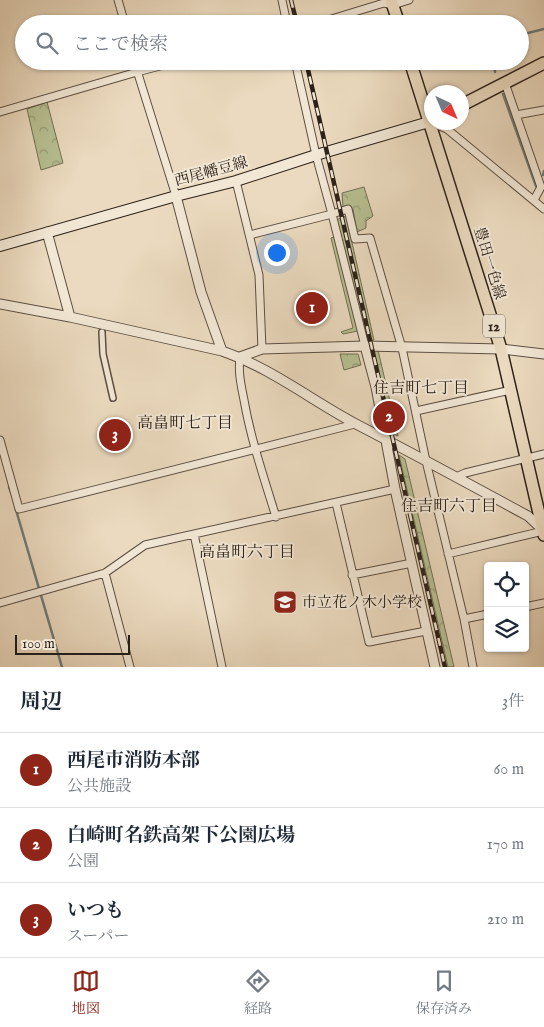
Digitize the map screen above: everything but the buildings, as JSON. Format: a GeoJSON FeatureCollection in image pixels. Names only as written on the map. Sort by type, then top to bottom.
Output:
{"type":"FeatureCollection","features":[{"type":"Feature","properties":{"kind":"main road"},"geometry":{"type":"LineString","coordinates":[[392,2],[396,15]]}},
{"type":"Feature","properties":{"kind":"main road"},"geometry":{"type":"LineString","coordinates":[[469,101],[544,63]]}},
{"type":"Feature","properties":{"kind":"main road","name":"豊田一色線"},"geometry":{"type":"LineString","coordinates":[[413,70],[424,103]]}},
{"type":"Feature","properties":{"kind":"main road","name":"西尾幡豆線"},"geometry":{"type":"LineString","coordinates":[[0,246],[236,181],[424,123]]}},
{"type":"Feature","properties":{"kind":"main road","name":"豊田一色線"},"geometry":{"type":"LineString","coordinates":[[433,130],[501,350],[544,532]]}},
{"type":"Feature","properties":{"kind":"street"},"geometry":{"type":"LineString","coordinates":[[118,0],[122,15]]}},
{"type":"Feature","properties":{"kind":"street"},"geometry":{"type":"LineString","coordinates":[[282,0],[285,15]]}},
{"type":"Feature","properties":{"kind":"street"},"geometry":{"type":"LineString","coordinates":[[345,15],[384,3],[409,0]]}},
{"type":"Feature","properties":{"kind":"street"},"geometry":{"type":"LineString","coordinates":[[0,112],[145,70]]}},
{"type":"Feature","properties":{"kind":"street"},"geometry":{"type":"LineString","coordinates":[[297,70],[316,155],[376,388],[395,489],[434,667]]}},
{"type":"Feature","properties":{"kind":"street"},"geometry":{"type":"LineString","coordinates":[[137,72],[176,196],[207,309],[222,351]]}},
{"type":"Feature","properties":{"kind":"street"},"geometry":{"type":"LineString","coordinates":[[505,83],[542,186],[534,200]]}},
{"type":"Feature","properties":{"kind":"street"},"geometry":{"type":"LineString","coordinates":[[516,116],[544,110]]}},
{"type":"Feature","properties":{"kind":"street"},"geometry":{"type":"LineString","coordinates":[[449,130],[544,209]]}},
{"type":"Feature","properties":{"kind":"street"},"geometry":{"type":"LineString","coordinates":[[236,181],[258,275],[262,349]]}},
{"type":"Feature","properties":{"kind":"street"},"geometry":{"type":"LineString","coordinates":[[250,235],[348,209],[355,239],[370,238],[402,348],[473,667]]}},
{"type":"Feature","properties":{"kind":"street"},"geometry":{"type":"LineString","coordinates":[[47,232],[70,317]]}},
{"type":"Feature","properties":{"kind":"street"},"geometry":{"type":"LineString","coordinates":[[0,304],[70,317],[222,351],[240,357],[273,374],[356,424],[386,438],[528,516],[544,532]]}},
{"type":"Feature","properties":{"kind":"street"},"geometry":{"type":"LineString","coordinates":[[102,332],[102,354],[113,398]]}},
{"type":"Feature","properties":{"kind":"street"},"geometry":{"type":"LineString","coordinates":[[240,357],[262,349],[365,346],[501,350],[544,354]]}},
{"type":"Feature","properties":{"kind":"street"},"geometry":{"type":"LineString","coordinates":[[240,357],[238,370],[255,449],[276,517]]}},
{"type":"Feature","properties":{"kind":"street"},"geometry":{"type":"LineString","coordinates":[[416,411],[511,390]]}},
{"type":"Feature","properties":{"kind":"street"},"geometry":{"type":"LineString","coordinates":[[0,440],[19,509],[356,424]]}},
{"type":"Feature","properties":{"kind":"street"},"geometry":{"type":"LineString","coordinates":[[456,477],[465,473],[544,454]]}},
{"type":"Feature","properties":{"kind":"street"},"geometry":{"type":"LineString","coordinates":[[0,603],[105,573],[145,545],[395,489]]}},
{"type":"Feature","properties":{"kind":"street"},"geometry":{"type":"LineString","coordinates":[[336,502],[369,642],[426,630]]}},
{"type":"Feature","properties":{"kind":"street"},"geometry":{"type":"LineString","coordinates":[[448,554],[544,532]]}},
{"type":"Feature","properties":{"kind":"street"},"geometry":{"type":"LineString","coordinates":[[194,534],[222,667]]}},
{"type":"Feature","properties":{"kind":"street"},"geometry":{"type":"LineString","coordinates":[[352,575],[412,563]]}},
{"type":"Feature","properties":{"kind":"street"},"geometry":{"type":"LineString","coordinates":[[105,573],[130,667]]}},
{"type":"Feature","properties":{"kind":"street"},"geometry":{"type":"LineString","coordinates":[[529,606],[544,603]]}},
{"type":"Feature","properties":{"kind":"street"},"geometry":{"type":"LineString","coordinates":[[464,620],[484,615]]}},
{"type":"Feature","properties":{"kind":"green space"},"geometry":{"type":"Polygon","coordinates":[[[47,102],[63,163],[41,170],[27,109],[47,102]]]}},
{"type":"Feature","properties":{"kind":"green space"},"geometry":{"type":"Polygon","coordinates":[[[364,187],[373,216],[366,221],[366,228],[357,232],[353,209],[343,207],[342,193],[364,187]]]}},
{"type":"Feature","properties":{"kind":"green space"},"geometry":{"type":"Polygon","coordinates":[[[346,216],[374,340],[365,341],[336,220],[346,216]]]}},
{"type":"Feature","properties":{"kind":"green space"},"geometry":{"type":"Polygon","coordinates":[[[335,237],[358,331],[343,334],[341,332],[353,328],[331,238],[335,237]]]}},
{"type":"Feature","properties":{"kind":"green space"},"geometry":{"type":"Polygon","coordinates":[[[368,349],[378,350],[398,436],[387,431],[368,349]]]}},
{"type":"Feature","properties":{"kind":"green space"},"geometry":{"type":"Polygon","coordinates":[[[340,354],[358,354],[361,365],[344,370],[340,354]]]}},
{"type":"Feature","properties":{"kind":"green space"},"geometry":{"type":"Polygon","coordinates":[[[399,455],[405,459],[454,667],[448,667],[399,455]]]}},
{"type":"Feature","properties":{"kind":"waterway"},"geometry":{"type":"LineString","coordinates":[[529,33],[544,29]]}},
{"type":"Feature","properties":{"kind":"waterway"},"geometry":{"type":"LineString","coordinates":[[503,94],[536,186]]}},
{"type":"Feature","properties":{"kind":"waterway"},"geometry":{"type":"LineString","coordinates":[[543,175],[544,171]]}},
{"type":"Feature","properties":{"kind":"waterway"},"geometry":{"type":"LineString","coordinates":[[9,487],[12,495]]}},
{"type":"Feature","properties":{"kind":"waterway"},"geometry":{"type":"LineString","coordinates":[[16,510],[62,667]]}},
{"type":"Feature","properties":{"kind":"railway"},"geometry":{"type":"LineString","coordinates":[[291,0],[295,15]]}},
{"type":"Feature","properties":{"kind":"railway"},"geometry":{"type":"LineString","coordinates":[[308,70],[445,667]]}},
{"type":"Feature","properties":{"kind":"place","name":"西尾市消防本部"},"geometry":{"type":"Point","coordinates":[312,308]}},
{"type":"Feature","properties":{"kind":"place","name":"白崎町名鉄高架下公園広場"},"geometry":{"type":"Point","coordinates":[389,417]}},
{"type":"Feature","properties":{"kind":"place","name":"いつも"},"geometry":{"type":"Point","coordinates":[115,435]}},
{"type":"Feature","properties":{"kind":"place","name":"市立花ノ木小学校"},"geometry":{"type":"Point","coordinates":[285,602]}},
{"type":"Feature","properties":{"kind":"district","name":"住吉町七丁目"},"geometry":{"type":"Point","coordinates":[421,387]}},
{"type":"Feature","properties":{"kind":"district","name":"高畠町七丁目"},"geometry":{"type":"Point","coordinates":[185,422]}},
{"type":"Feature","properties":{"kind":"district","name":"住吉町六丁目"},"geometry":{"type":"Point","coordinates":[449,505]}},
{"type":"Feature","properties":{"kind":"district","name":"高畠町六丁目"},"geometry":{"type":"Point","coordinates":[247,551]}}]}
